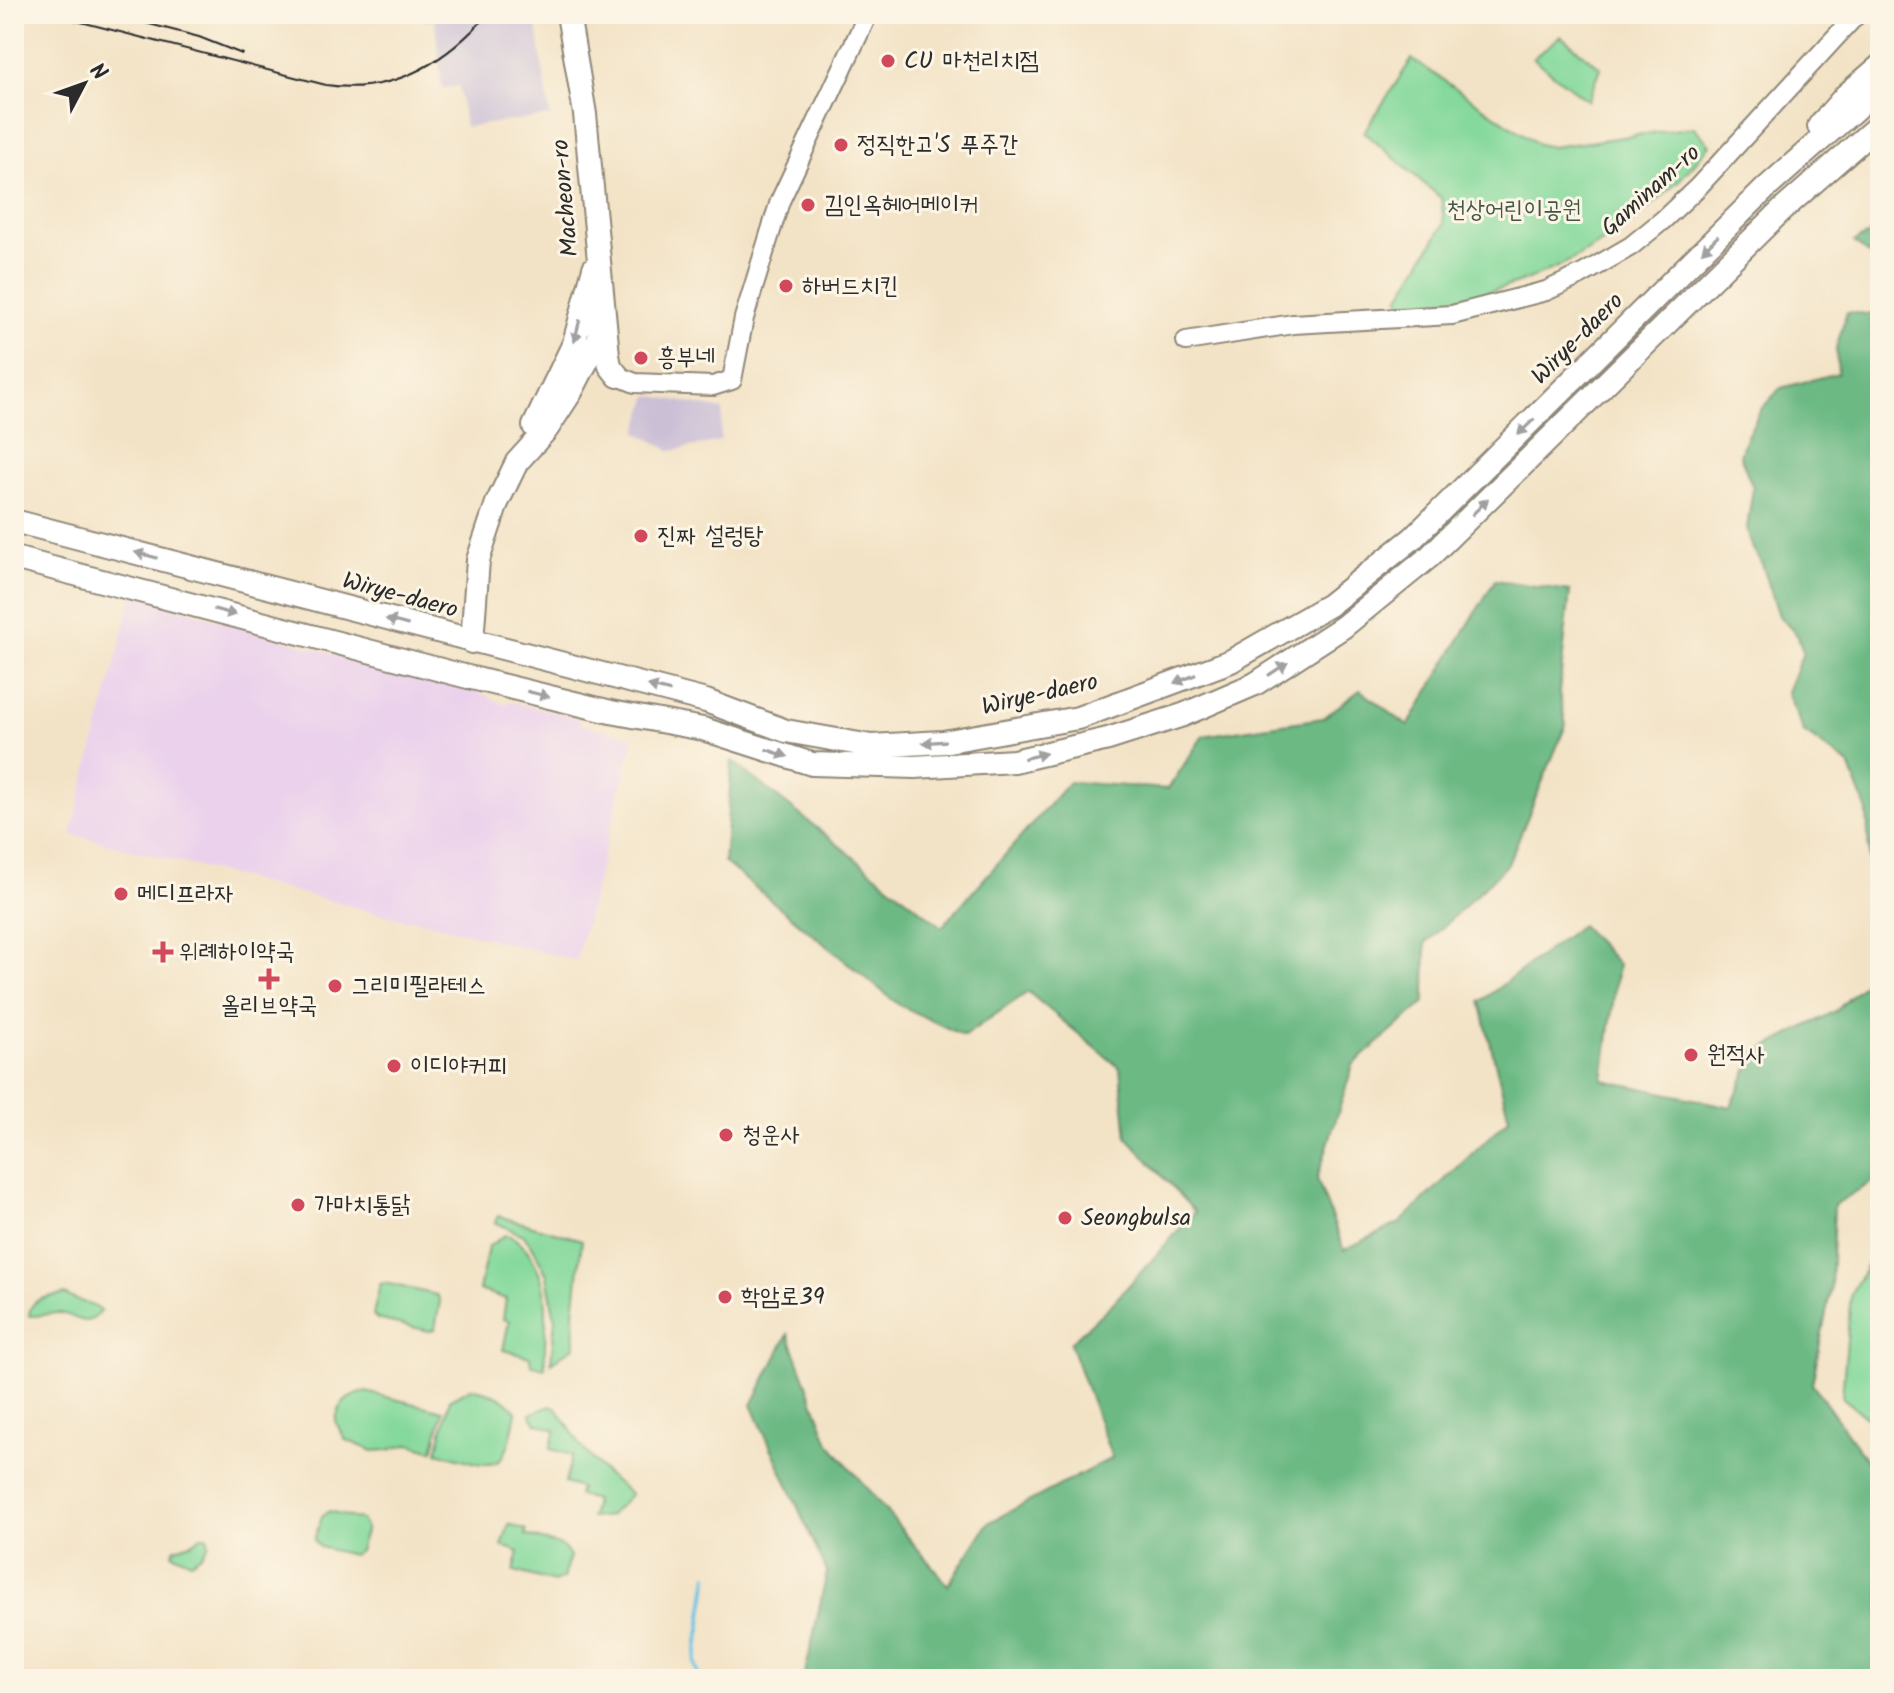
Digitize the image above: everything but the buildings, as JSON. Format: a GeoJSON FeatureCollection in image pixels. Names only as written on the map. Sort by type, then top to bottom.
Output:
{"type":"FeatureCollection","features":[{"type":"Feature","properties":{"kind":"main road","name":"Macheon-ro"},"geometry":{"type":"LineString","coordinates":[[568,14],[585,114],[610,363],[618,376]]}},
{"type":"Feature","properties":{"kind":"main road"},"geometry":{"type":"LineString","coordinates":[[1765,189],[1846,95],[1880,66]]}},
{"type":"Feature","properties":{"kind":"main road","name":"Wirye-daero"},"geometry":{"type":"LineString","coordinates":[[14,521],[706,701],[786,731],[871,746],[943,742],[1078,718],[1231,661],[1329,605],[1413,538],[1765,189],[1880,87]]}},
{"type":"Feature","properties":{"kind":"main road"},"geometry":{"type":"LineString","coordinates":[[14,558],[611,712],[703,729],[812,764],[915,767],[1014,761],[1108,739],[1183,715],[1255,684],[1343,627],[1429,557],[1781,211],[1880,124]]}},
{"type":"Feature","properties":{"kind":"main road"},"geometry":{"type":"LineString","coordinates":[[1781,211],[1850,170],[1880,143]]}},
{"type":"Feature","properties":{"kind":"main road"},"geometry":{"type":"LineString","coordinates":[[472,642],[478,560],[497,503],[574,343],[598,256]]}},
{"type":"Feature","properties":{"kind":"main road"},"geometry":{"type":"LineString","coordinates":[[517,462],[555,417],[599,338],[601,288]]}},
{"type":"Feature","properties":{"kind":"street"},"geometry":{"type":"LineString","coordinates":[[618,376],[635,383],[713,386],[732,380],[744,318],[780,201],[868,14]]}},
{"type":"Feature","properties":{"kind":"street","name":"Gaminam-ro"},"geometry":{"type":"LineString","coordinates":[[1186,341],[1293,324],[1452,315],[1546,291],[1581,275],[1619,254],[1663,220],[1698,187],[1857,14]]}},
{"type":"Feature","properties":{"kind":"shaded area"},"geometry":{"type":"Polygon","coordinates":[[[422,14],[535,14],[550,116],[465,127],[459,86],[442,88],[435,21],[423,21],[422,14]]]}},
{"type":"Feature","properties":{"kind":"shaded area"},"geometry":{"type":"Polygon","coordinates":[[[649,395],[723,410],[720,441],[671,451],[637,432],[649,395]]]}},
{"type":"Feature","properties":{"kind":"shaded area"},"geometry":{"type":"Polygon","coordinates":[[[133,594],[353,660],[398,668],[467,687],[506,705],[508,701],[579,718],[580,724],[634,737],[576,961],[71,834],[133,594]]]}},
{"type":"Feature","properties":{"kind":"green space"},"geometry":{"type":"Polygon","coordinates":[[[1561,36],[1601,68],[1588,101],[1533,58],[1561,36]]]}},
{"type":"Feature","properties":{"kind":"green space","name":"천상어린이공원"},"geometry":{"type":"Polygon","coordinates":[[[1412,59],[1538,144],[1552,147],[1694,127],[1710,145],[1648,209],[1574,259],[1492,291],[1448,300],[1403,304],[1399,298],[1444,224],[1441,198],[1364,132],[1412,59]]]}},
{"type":"Feature","properties":{"kind":"green space"},"geometry":{"type":"Polygon","coordinates":[[[1880,229],[1880,269],[1877,261],[1854,242],[1880,229]]]}},
{"type":"Feature","properties":{"kind":"green space"},"geometry":{"type":"Polygon","coordinates":[[[1880,311],[1880,884],[1870,880],[1867,811],[1849,765],[1804,732],[1787,692],[1803,653],[1798,636],[1779,616],[1762,564],[1752,547],[1747,528],[1753,488],[1740,455],[1762,408],[1781,388],[1838,373],[1836,348],[1847,312],[1867,314],[1880,311]]]}},
{"type":"Feature","properties":{"kind":"green space"},"geometry":{"type":"Polygon","coordinates":[[[1495,580],[1570,591],[1559,693],[1566,725],[1508,864],[1426,943],[1425,1002],[1353,1065],[1317,1179],[1344,1250],[1400,1223],[1509,1118],[1480,1002],[1581,925],[1618,964],[1603,1080],[1731,1107],[1755,1053],[1836,1011],[1880,968],[1880,1177],[1834,1205],[1831,1288],[1812,1384],[1867,1461],[1880,1470],[1880,1679],[804,1679],[827,1572],[752,1405],[788,1334],[829,1443],[948,1585],[988,1523],[1112,1458],[1070,1343],[1113,1303],[1195,1212],[1127,1137],[1120,1068],[1028,992],[964,1036],[899,1005],[724,862],[732,761],[942,927],[1069,782],[1168,789],[1203,736],[1323,718],[1360,690],[1408,726],[1495,580]]]}},
{"type":"Feature","properties":{"kind":"green space"},"geometry":{"type":"Polygon","coordinates":[[[498,1216],[582,1240],[574,1313],[575,1346],[551,1363],[555,1319],[547,1275],[533,1247],[523,1235],[495,1222],[498,1216]]]}},
{"type":"Feature","properties":{"kind":"green space"},"geometry":{"type":"Polygon","coordinates":[[[505,1235],[527,1250],[542,1282],[546,1309],[545,1368],[531,1365],[530,1357],[503,1350],[509,1321],[503,1319],[506,1299],[479,1290],[488,1247],[505,1235]]]}},
{"type":"Feature","properties":{"kind":"green space"},"geometry":{"type":"Polygon","coordinates":[[[1880,1243],[1880,1428],[1842,1397],[1851,1293],[1880,1243]]]}},
{"type":"Feature","properties":{"kind":"green space"},"geometry":{"type":"Polygon","coordinates":[[[380,1284],[437,1295],[440,1301],[435,1329],[429,1331],[377,1319],[373,1315],[380,1284]]]}},
{"type":"Feature","properties":{"kind":"green space"},"geometry":{"type":"Polygon","coordinates":[[[65,1294],[101,1311],[84,1321],[57,1313],[29,1316],[30,1309],[37,1301],[65,1294]]]}},
{"type":"Feature","properties":{"kind":"green space"},"geometry":{"type":"Polygon","coordinates":[[[471,1388],[502,1398],[516,1412],[507,1449],[494,1463],[473,1462],[437,1452],[450,1399],[471,1388]]]}},
{"type":"Feature","properties":{"kind":"green space"},"geometry":{"type":"Polygon","coordinates":[[[366,1392],[443,1411],[433,1451],[410,1444],[373,1451],[346,1440],[336,1423],[341,1406],[354,1395],[366,1392]]]}},
{"type":"Feature","properties":{"kind":"green space"},"geometry":{"type":"Polygon","coordinates":[[[550,1406],[556,1407],[583,1449],[606,1474],[631,1494],[609,1516],[591,1518],[595,1500],[578,1495],[580,1488],[565,1483],[572,1455],[550,1449],[556,1430],[536,1423],[530,1414],[550,1406]]]}},
{"type":"Feature","properties":{"kind":"green space"},"geometry":{"type":"Polygon","coordinates":[[[329,1511],[361,1520],[366,1528],[359,1551],[352,1555],[320,1547],[314,1540],[322,1516],[329,1511]]]}},
{"type":"Feature","properties":{"kind":"green space"},"geometry":{"type":"Polygon","coordinates":[[[509,1524],[526,1530],[525,1535],[562,1546],[570,1556],[563,1578],[554,1582],[514,1571],[519,1552],[502,1546],[509,1524]]]}},
{"type":"Feature","properties":{"kind":"green space"},"geometry":{"type":"Polygon","coordinates":[[[201,1536],[207,1536],[209,1544],[191,1562],[172,1553],[175,1548],[194,1542],[201,1536]]]}},
{"type":"Feature","properties":{"kind":"waterway"},"geometry":{"type":"LineString","coordinates":[[700,1679],[695,1663],[708,1575]]}},
{"type":"Feature","properties":{"kind":"tram line"},"geometry":{"type":"LineString","coordinates":[[50,14],[326,85],[350,87],[395,80],[416,71],[454,47],[488,14]]}},
{"type":"Feature","properties":{"kind":"tram line"},"geometry":{"type":"LineString","coordinates":[[111,14],[199,37],[242,54]]}},
{"type":"Feature","properties":{"kind":"place","name":"CU 마천리치점"},"geometry":{"type":"Point","coordinates":[888,61]}},
{"type":"Feature","properties":{"kind":"place","name":"정직한고'S 푸주간"},"geometry":{"type":"Point","coordinates":[841,145]}},
{"type":"Feature","properties":{"kind":"place","name":"김인옥헤어메이커"},"geometry":{"type":"Point","coordinates":[808,205]}},
{"type":"Feature","properties":{"kind":"place","name":"하버드치킨"},"geometry":{"type":"Point","coordinates":[786,286]}},
{"type":"Feature","properties":{"kind":"place","name":"흥부네"},"geometry":{"type":"Point","coordinates":[641,358]}},
{"type":"Feature","properties":{"kind":"place","name":"진짜 설렁탕"},"geometry":{"type":"Point","coordinates":[641,536]}},
{"type":"Feature","properties":{"kind":"place","name":"메디프라자"},"geometry":{"type":"Point","coordinates":[121,894]}},
{"type":"Feature","properties":{"kind":"place","name":"위례하이약국"},"geometry":{"type":"Point","coordinates":[163,952]}},
{"type":"Feature","properties":{"kind":"place","name":"올리브약국"},"geometry":{"type":"Point","coordinates":[269,979]}},
{"type":"Feature","properties":{"kind":"place","name":"그리미필라테스"},"geometry":{"type":"Point","coordinates":[335,986]}},
{"type":"Feature","properties":{"kind":"place","name":"원적사"},"geometry":{"type":"Point","coordinates":[1691,1055]}},
{"type":"Feature","properties":{"kind":"place","name":"이디야커피"},"geometry":{"type":"Point","coordinates":[394,1066]}},
{"type":"Feature","properties":{"kind":"place","name":"청운사"},"geometry":{"type":"Point","coordinates":[726,1135]}},
{"type":"Feature","properties":{"kind":"place","name":"가마치통닭"},"geometry":{"type":"Point","coordinates":[298,1205]}},
{"type":"Feature","properties":{"kind":"place","name":"Seongbulsa"},"geometry":{"type":"Point","coordinates":[1065,1218]}},
{"type":"Feature","properties":{"kind":"place","name":"학암로39"},"geometry":{"type":"Point","coordinates":[725,1297]}}]}
